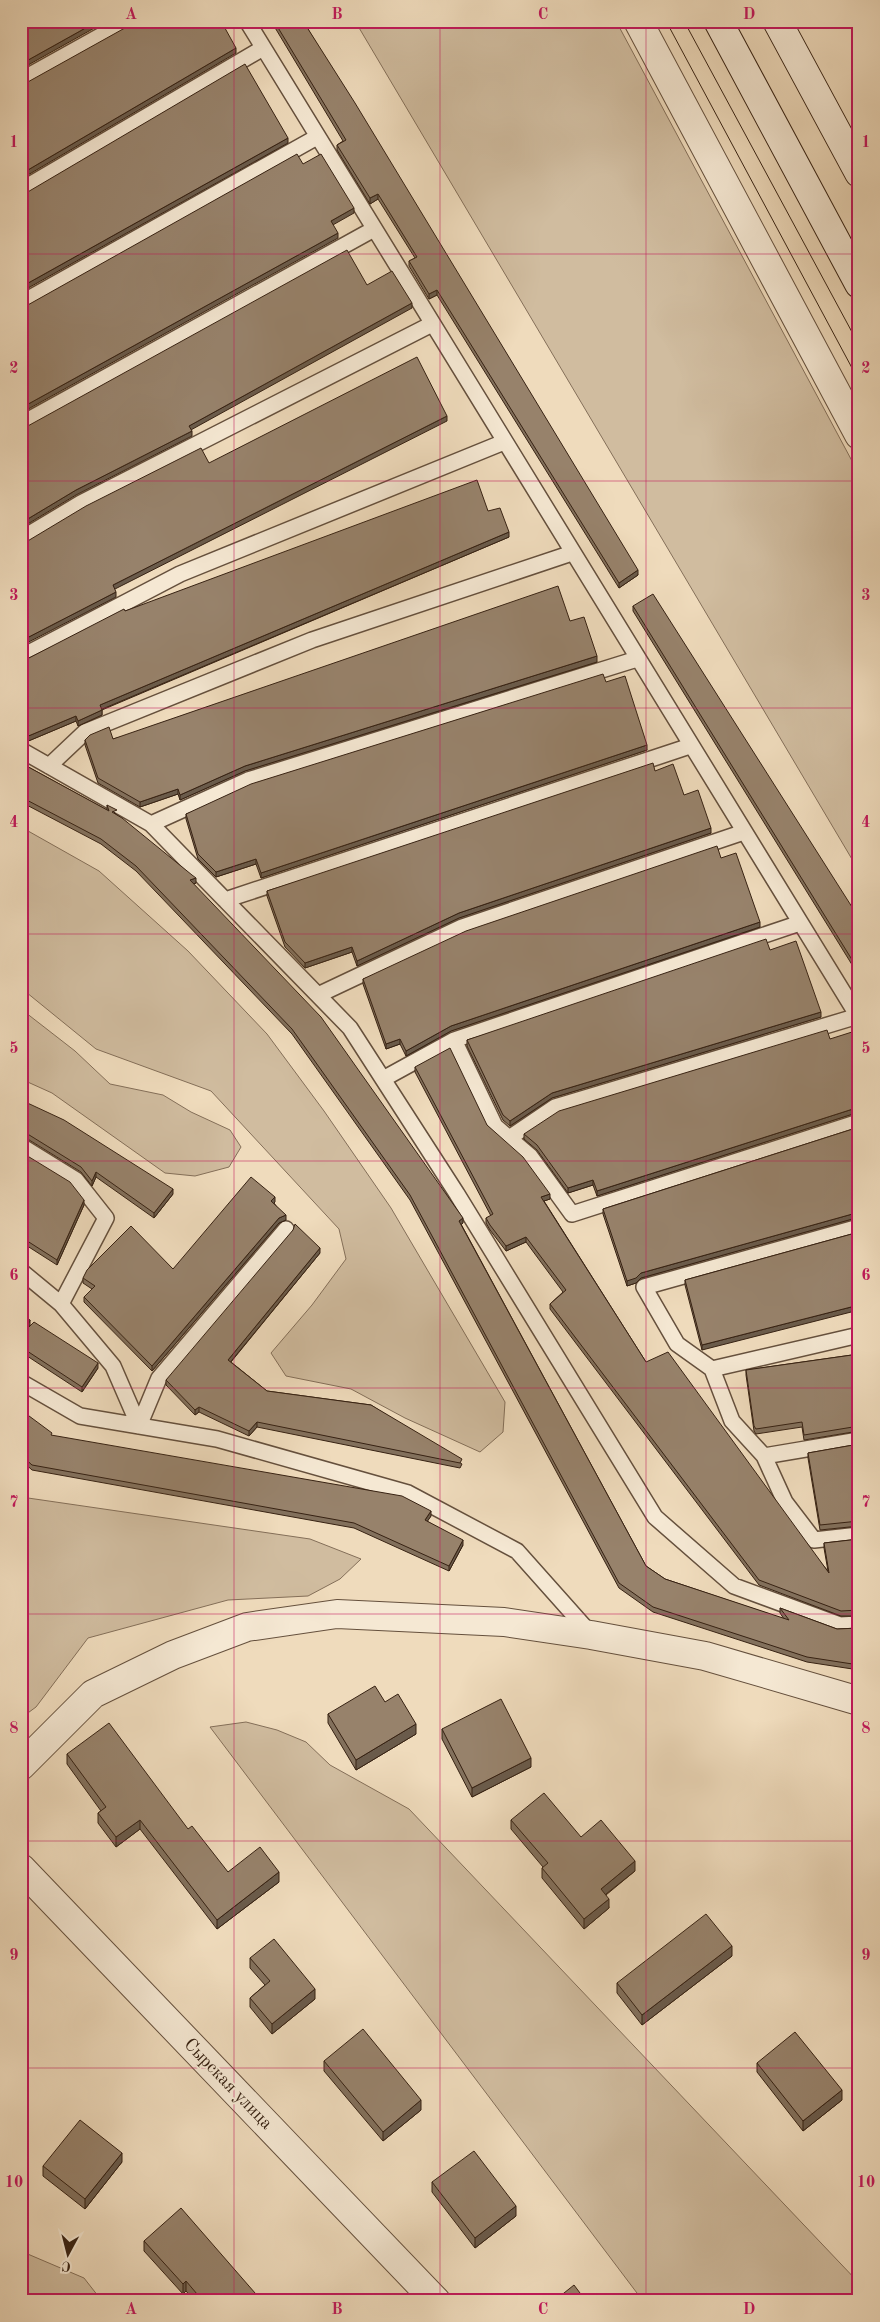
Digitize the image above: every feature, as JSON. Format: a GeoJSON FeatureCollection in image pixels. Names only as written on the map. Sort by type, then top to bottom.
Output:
{"type":"FeatureCollection","features":[{"type":"Feature","properties":{"kind":"street"},"geometry":{"type":"LineString","coordinates":[[638,21],[859,435]]}},
{"type":"Feature","properties":{"kind":"street"},"geometry":{"type":"LineString","coordinates":[[718,21],[859,284]]}},
{"type":"Feature","properties":{"kind":"street"},"geometry":{"type":"LineString","coordinates":[[777,21],[859,173]]}},
{"type":"Feature","properties":{"kind":"street"},"geometry":{"type":"LineString","coordinates":[[21,1766],[93,1694],[173,1655],[247,1627],[337,1614],[504,1622],[591,1635],[705,1656],[859,1701]]}},
{"type":"Feature","properties":{"kind":"street","name":"Сырская улица"},"geometry":{"type":"LineString","coordinates":[[21,1868],[436,2301]]}},
{"type":"Feature","properties":{"kind":"lane"},"geometry":{"type":"LineString","coordinates":[[21,80],[127,21]]}},
{"type":"Feature","properties":{"kind":"lane"},"geometry":{"type":"LineString","coordinates":[[247,21],[858,1017],[555,1107],[509,1138]]}},
{"type":"Feature","properties":{"kind":"lane"},"geometry":{"type":"LineString","coordinates":[[21,190],[263,48]]}},
{"type":"Feature","properties":{"kind":"lane"},"geometry":{"type":"LineString","coordinates":[[21,303],[317,137]]}},
{"type":"Feature","properties":{"kind":"lane"},"geometry":{"type":"LineString","coordinates":[[21,424],[374,229]]}},
{"type":"Feature","properties":{"kind":"lane"},"geometry":{"type":"LineString","coordinates":[[21,539],[81,502],[432,324]]}},
{"type":"Feature","properties":{"kind":"lane"},"geometry":{"type":"LineString","coordinates":[[21,657],[180,574],[504,442]]}},
{"type":"Feature","properties":{"kind":"lane"},"geometry":{"type":"LineString","coordinates":[[49,766],[85,732],[312,640],[572,553]]}},
{"type":"Feature","properties":{"kind":"lane"},"geometry":{"type":"LineString","coordinates":[[151,824],[248,780],[637,659]]}},
{"type":"Feature","properties":{"kind":"lane"},"geometry":{"type":"LineString","coordinates":[[225,900],[690,746]]}},
{"type":"Feature","properties":{"kind":"lane"},"geometry":{"type":"LineString","coordinates":[[21,750],[151,824],[350,1028],[457,1194],[654,1517],[734,1586],[840,1625],[859,1624]]}},
{"type":"Feature","properties":{"kind":"lane"},"geometry":{"type":"LineString","coordinates":[[318,995],[462,927],[744,832]]}},
{"type":"Feature","properties":{"kind":"lane"},"geometry":{"type":"LineString","coordinates":[[383,1079],[454,1040],[800,924]]}},
{"type":"Feature","properties":{"kind":"lane"},"geometry":{"type":"LineString","coordinates":[[454,1040],[495,1126],[530,1156],[572,1214],[859,1122]]}},
{"type":"Feature","properties":{"kind":"lane"},"geometry":{"type":"LineString","coordinates":[[21,1146],[76,1180],[106,1218],[60,1304]]}},
{"type":"Feature","properties":{"kind":"lane"},"geometry":{"type":"LineString","coordinates":[[859,1227],[644,1288],[677,1344],[712,1369],[732,1421],[764,1456],[785,1502],[814,1540],[859,1535]]}},
{"type":"Feature","properties":{"kind":"lane"},"geometry":{"type":"LineString","coordinates":[[139,1426],[159,1378],[286,1228]]}},
{"type":"Feature","properties":{"kind":"lane"},"geometry":{"type":"LineString","coordinates":[[21,1271],[60,1304],[113,1366],[139,1426]]}},
{"type":"Feature","properties":{"kind":"lane"},"geometry":{"type":"LineString","coordinates":[[712,1369],[859,1335]]}},
{"type":"Feature","properties":{"kind":"lane"},"geometry":{"type":"LineString","coordinates":[[21,1382],[80,1416],[217,1439],[408,1493],[517,1551],[591,1635]]}},
{"type":"Feature","properties":{"kind":"lane"},"geometry":{"type":"LineString","coordinates":[[764,1456],[859,1440]]}},
{"type":"Feature","properties":{"kind":"shaded area"},"geometry":{"type":"Polygon","coordinates":[[[355,21],[616,21],[859,474],[859,871],[355,21]]]}},
{"type":"Feature","properties":{"kind":"shaded area"},"geometry":{"type":"Polygon","coordinates":[[[21,827],[99,871],[188,951],[267,1034],[324,1111],[391,1208],[505,1402],[503,1432],[480,1452],[405,1418],[351,1389],[286,1376],[271,1353],[312,1305],[346,1259],[339,1229],[211,1091],[96,1049],[21,988],[21,827]]]}},
{"type":"Feature","properties":{"kind":"shaded area"},"geometry":{"type":"Polygon","coordinates":[[[21,1009],[75,1051],[110,1084],[163,1095],[191,1112],[230,1130],[241,1147],[229,1167],[195,1176],[165,1173],[52,1093],[21,1079],[21,1009]]]}},
{"type":"Feature","properties":{"kind":"shaded area"},"geometry":{"type":"Polygon","coordinates":[[[21,1492],[28,1498],[310,1539],[361,1559],[340,1579],[308,1596],[228,1600],[88,1638],[36,1707],[21,1718],[21,1492]]]}},
{"type":"Feature","properties":{"kind":"shaded area"},"geometry":{"type":"Polygon","coordinates":[[[246,1722],[277,1730],[306,1742],[330,1765],[409,1809],[859,2283],[859,2301],[643,2301],[210,1727],[246,1722]]]}},
{"type":"Feature","properties":{"kind":"shaded area"},"geometry":{"type":"Polygon","coordinates":[[[23,2252],[84,2278],[102,2301],[21,2301],[23,2252]]]}},
{"type":"Feature","properties":{"kind":"building"},"geometry":{"type":"Polygon","coordinates":[[[21,21],[98,21],[21,64],[21,21]]]}},
{"type":"Feature","properties":{"kind":"building"},"geometry":{"type":"Polygon","coordinates":[[[134,21],[221,21],[236,48],[21,174],[21,84],[132,24],[134,21]]]}},
{"type":"Feature","properties":{"kind":"building"},"geometry":{"type":"Polygon","coordinates":[[[274,21],[303,21],[355,103],[638,570],[619,583],[437,290],[429,294],[409,261],[417,257],[378,194],[370,198],[337,145],[346,140],[274,21]]]}},
{"type":"Feature","properties":{"kind":"building"},"geometry":{"type":"Polygon","coordinates":[[[245,64],[288,138],[21,287],[21,193],[26,193],[245,64]]]}},
{"type":"Feature","properties":{"kind":"building"},"geometry":{"type":"Polygon","coordinates":[[[297,154],[303,164],[321,154],[354,208],[331,221],[338,233],[21,408],[21,306],[26,306],[297,154]]]}},
{"type":"Feature","properties":{"kind":"building"},"geometry":{"type":"Polygon","coordinates":[[[347,250],[367,285],[392,271],[412,303],[189,426],[192,431],[76,490],[21,523],[21,427],[26,427],[347,250]]]}},
{"type":"Feature","properties":{"kind":"building"},"geometry":{"type":"Polygon","coordinates":[[[417,357],[447,416],[113,585],[116,592],[21,641],[21,542],[26,542],[86,506],[201,448],[209,463],[417,357]]]}},
{"type":"Feature","properties":{"kind":"building"},"geometry":{"type":"Polygon","coordinates":[[[477,480],[488,511],[500,508],[509,532],[100,705],[102,710],[78,721],[76,716],[26,737],[21,737],[21,660],[25,660],[124,609],[125,611],[477,480]]]}},
{"type":"Feature","properties":{"kind":"building"},"geometry":{"type":"Polygon","coordinates":[[[558,586],[570,621],[584,617],[597,656],[245,766],[180,795],[178,789],[140,802],[98,778],[85,740],[90,735],[109,727],[113,739],[558,586]]]}},
{"type":"Feature","properties":{"kind":"building"},"geometry":{"type":"Polygon","coordinates":[[[653,594],[859,918],[859,971],[633,606],[653,594]]]}},
{"type":"Feature","properties":{"kind":"building"},"geometry":{"type":"Polygon","coordinates":[[[603,674],[606,682],[625,676],[647,745],[261,873],[256,859],[216,872],[198,854],[186,814],[251,784],[603,674]]]}},
{"type":"Feature","properties":{"kind":"building"},"geometry":{"type":"Polygon","coordinates":[[[21,763],[109,811],[107,805],[117,810],[112,812],[196,878],[190,880],[321,1017],[463,1218],[459,1221],[646,1566],[665,1579],[789,1620],[780,1608],[837,1629],[859,1628],[859,1665],[807,1657],[653,1607],[619,1583],[410,1195],[292,1029],[136,866],[101,839],[21,797],[21,763]]]}},
{"type":"Feature","properties":{"kind":"building"},"geometry":{"type":"Polygon","coordinates":[[[653,763],[655,771],[673,764],[684,795],[698,790],[711,828],[459,913],[357,961],[352,947],[305,963],[285,942],[267,891],[653,763]]]}},
{"type":"Feature","properties":{"kind":"building"},"geometry":{"type":"Polygon","coordinates":[[[717,846],[721,858],[736,853],[760,922],[451,1026],[406,1051],[400,1039],[386,1044],[363,979],[466,931],[717,846]]]}},
{"type":"Feature","properties":{"kind":"building"},"geometry":{"type":"Polygon","coordinates":[[[766,939],[770,950],[796,941],[821,1012],[552,1093],[510,1121],[503,1115],[467,1040],[766,939]]]}},
{"type":"Feature","properties":{"kind":"building"},"geometry":{"type":"Polygon","coordinates":[[[827,1030],[830,1039],[852,1032],[859,1054],[859,1109],[856,1108],[597,1191],[593,1180],[568,1188],[537,1145],[524,1134],[559,1111],[827,1030]]]}},
{"type":"Feature","properties":{"kind":"building"},"geometry":{"type":"Polygon","coordinates":[[[450,1048],[487,1125],[523,1157],[550,1194],[541,1197],[646,1362],[668,1352],[829,1573],[824,1543],[859,1539],[859,1610],[841,1611],[759,1580],[550,1304],[566,1290],[526,1237],[506,1246],[490,1225],[486,1218],[493,1214],[415,1067],[450,1048]]]}},
{"type":"Feature","properties":{"kind":"building"},"geometry":{"type":"Polygon","coordinates":[[[21,1100],[64,1120],[173,1189],[154,1213],[96,1172],[92,1181],[81,1167],[26,1133],[21,1133],[21,1100]]]}},
{"type":"Feature","properties":{"kind":"building"},"geometry":{"type":"Polygon","coordinates":[[[859,1127],[859,1214],[856,1213],[641,1273],[636,1278],[627,1281],[603,1209],[859,1127]]]}},
{"type":"Feature","properties":{"kind":"building"},"geometry":{"type":"Polygon","coordinates":[[[21,1152],[70,1182],[84,1200],[57,1260],[21,1237],[21,1152]]]}},
{"type":"Feature","properties":{"kind":"building"},"geometry":{"type":"Polygon","coordinates":[[[251,1177],[275,1197],[271,1201],[286,1215],[279,1218],[152,1366],[84,1297],[95,1286],[83,1278],[87,1270],[131,1226],[173,1269],[251,1177]]]}},
{"type":"Feature","properties":{"kind":"building"},"geometry":{"type":"Polygon","coordinates":[[[295,1224],[320,1248],[228,1360],[267,1391],[371,1405],[462,1459],[460,1463],[257,1422],[249,1431],[199,1407],[195,1410],[166,1380],[293,1230],[295,1224]]]}},
{"type":"Feature","properties":{"kind":"building"},"geometry":{"type":"Polygon","coordinates":[[[859,1232],[859,1305],[702,1345],[685,1280],[859,1232]]]}},
{"type":"Feature","properties":{"kind":"building"},"geometry":{"type":"Polygon","coordinates":[[[21,1314],[30,1320],[25,1331],[34,1322],[98,1363],[82,1387],[21,1347],[21,1314]]]}},
{"type":"Feature","properties":{"kind":"building"},"geometry":{"type":"Polygon","coordinates":[[[859,1354],[859,1426],[804,1435],[802,1422],[756,1429],[746,1370],[859,1354]]]}},
{"type":"Feature","properties":{"kind":"building"},"geometry":{"type":"Polygon","coordinates":[[[21,1410],[52,1433],[51,1435],[402,1496],[431,1511],[425,1520],[463,1540],[449,1566],[354,1523],[32,1465],[21,1455],[21,1410]]]}},
{"type":"Feature","properties":{"kind":"building"},"geometry":{"type":"Polygon","coordinates":[[[859,1444],[859,1521],[820,1525],[808,1453],[859,1444]]]}},
{"type":"Feature","properties":{"kind":"building"},"geometry":{"type":"Polygon","coordinates":[[[375,1686],[385,1702],[398,1694],[416,1724],[356,1760],[328,1714],[375,1686]]]}},
{"type":"Feature","properties":{"kind":"building"},"geometry":{"type":"Polygon","coordinates":[[[501,1699],[531,1758],[472,1788],[442,1729],[501,1699]]]}},
{"type":"Feature","properties":{"kind":"building"},"geometry":{"type":"Polygon","coordinates":[[[109,1723],[188,1829],[192,1826],[228,1872],[260,1847],[279,1872],[217,1920],[140,1820],[116,1837],[98,1813],[106,1807],[67,1754],[109,1723]]]}},
{"type":"Feature","properties":{"kind":"building"},"geometry":{"type":"Polygon","coordinates":[[[544,1793],[581,1837],[601,1820],[635,1861],[601,1889],[609,1899],[584,1919],[542,1868],[548,1863],[511,1820],[544,1793]]]}},
{"type":"Feature","properties":{"kind":"building"},"geometry":{"type":"Polygon","coordinates":[[[706,1914],[732,1946],[642,2015],[617,1983],[706,1914]]]}},
{"type":"Feature","properties":{"kind":"building"},"geometry":{"type":"Polygon","coordinates":[[[274,1939],[315,1989],[272,2024],[250,1998],[270,1981],[250,1958],[274,1939]]]}},
{"type":"Feature","properties":{"kind":"building"},"geometry":{"type":"Polygon","coordinates":[[[363,2029],[421,2100],[383,2132],[324,2061],[363,2029]]]}},
{"type":"Feature","properties":{"kind":"building"},"geometry":{"type":"Polygon","coordinates":[[[795,2032],[842,2090],[803,2121],[757,2063],[795,2032]]]}},
{"type":"Feature","properties":{"kind":"building"},"geometry":{"type":"Polygon","coordinates":[[[80,2120],[122,2153],[85,2199],[43,2166],[80,2120]]]}},
{"type":"Feature","properties":{"kind":"building"},"geometry":{"type":"Polygon","coordinates":[[[474,2151],[516,2206],[475,2238],[432,2182],[474,2151]]]}},
{"type":"Feature","properties":{"kind":"building"},"geometry":{"type":"Polygon","coordinates":[[[181,2208],[262,2301],[203,2301],[186,2281],[183,2284],[144,2241],[181,2208]]]}},
{"type":"Feature","properties":{"kind":"building"},"geometry":{"type":"Polygon","coordinates":[[[574,2285],[586,2301],[554,2301],[574,2285]]]}},
{"type":"Feature","properties":{"kind":"tram line"},"geometry":{"type":"LineString","coordinates":[[666,21],[859,381]]}},
{"type":"Feature","properties":{"kind":"tram line"},"geometry":{"type":"LineString","coordinates":[[684,21],[859,345]]}}]}
